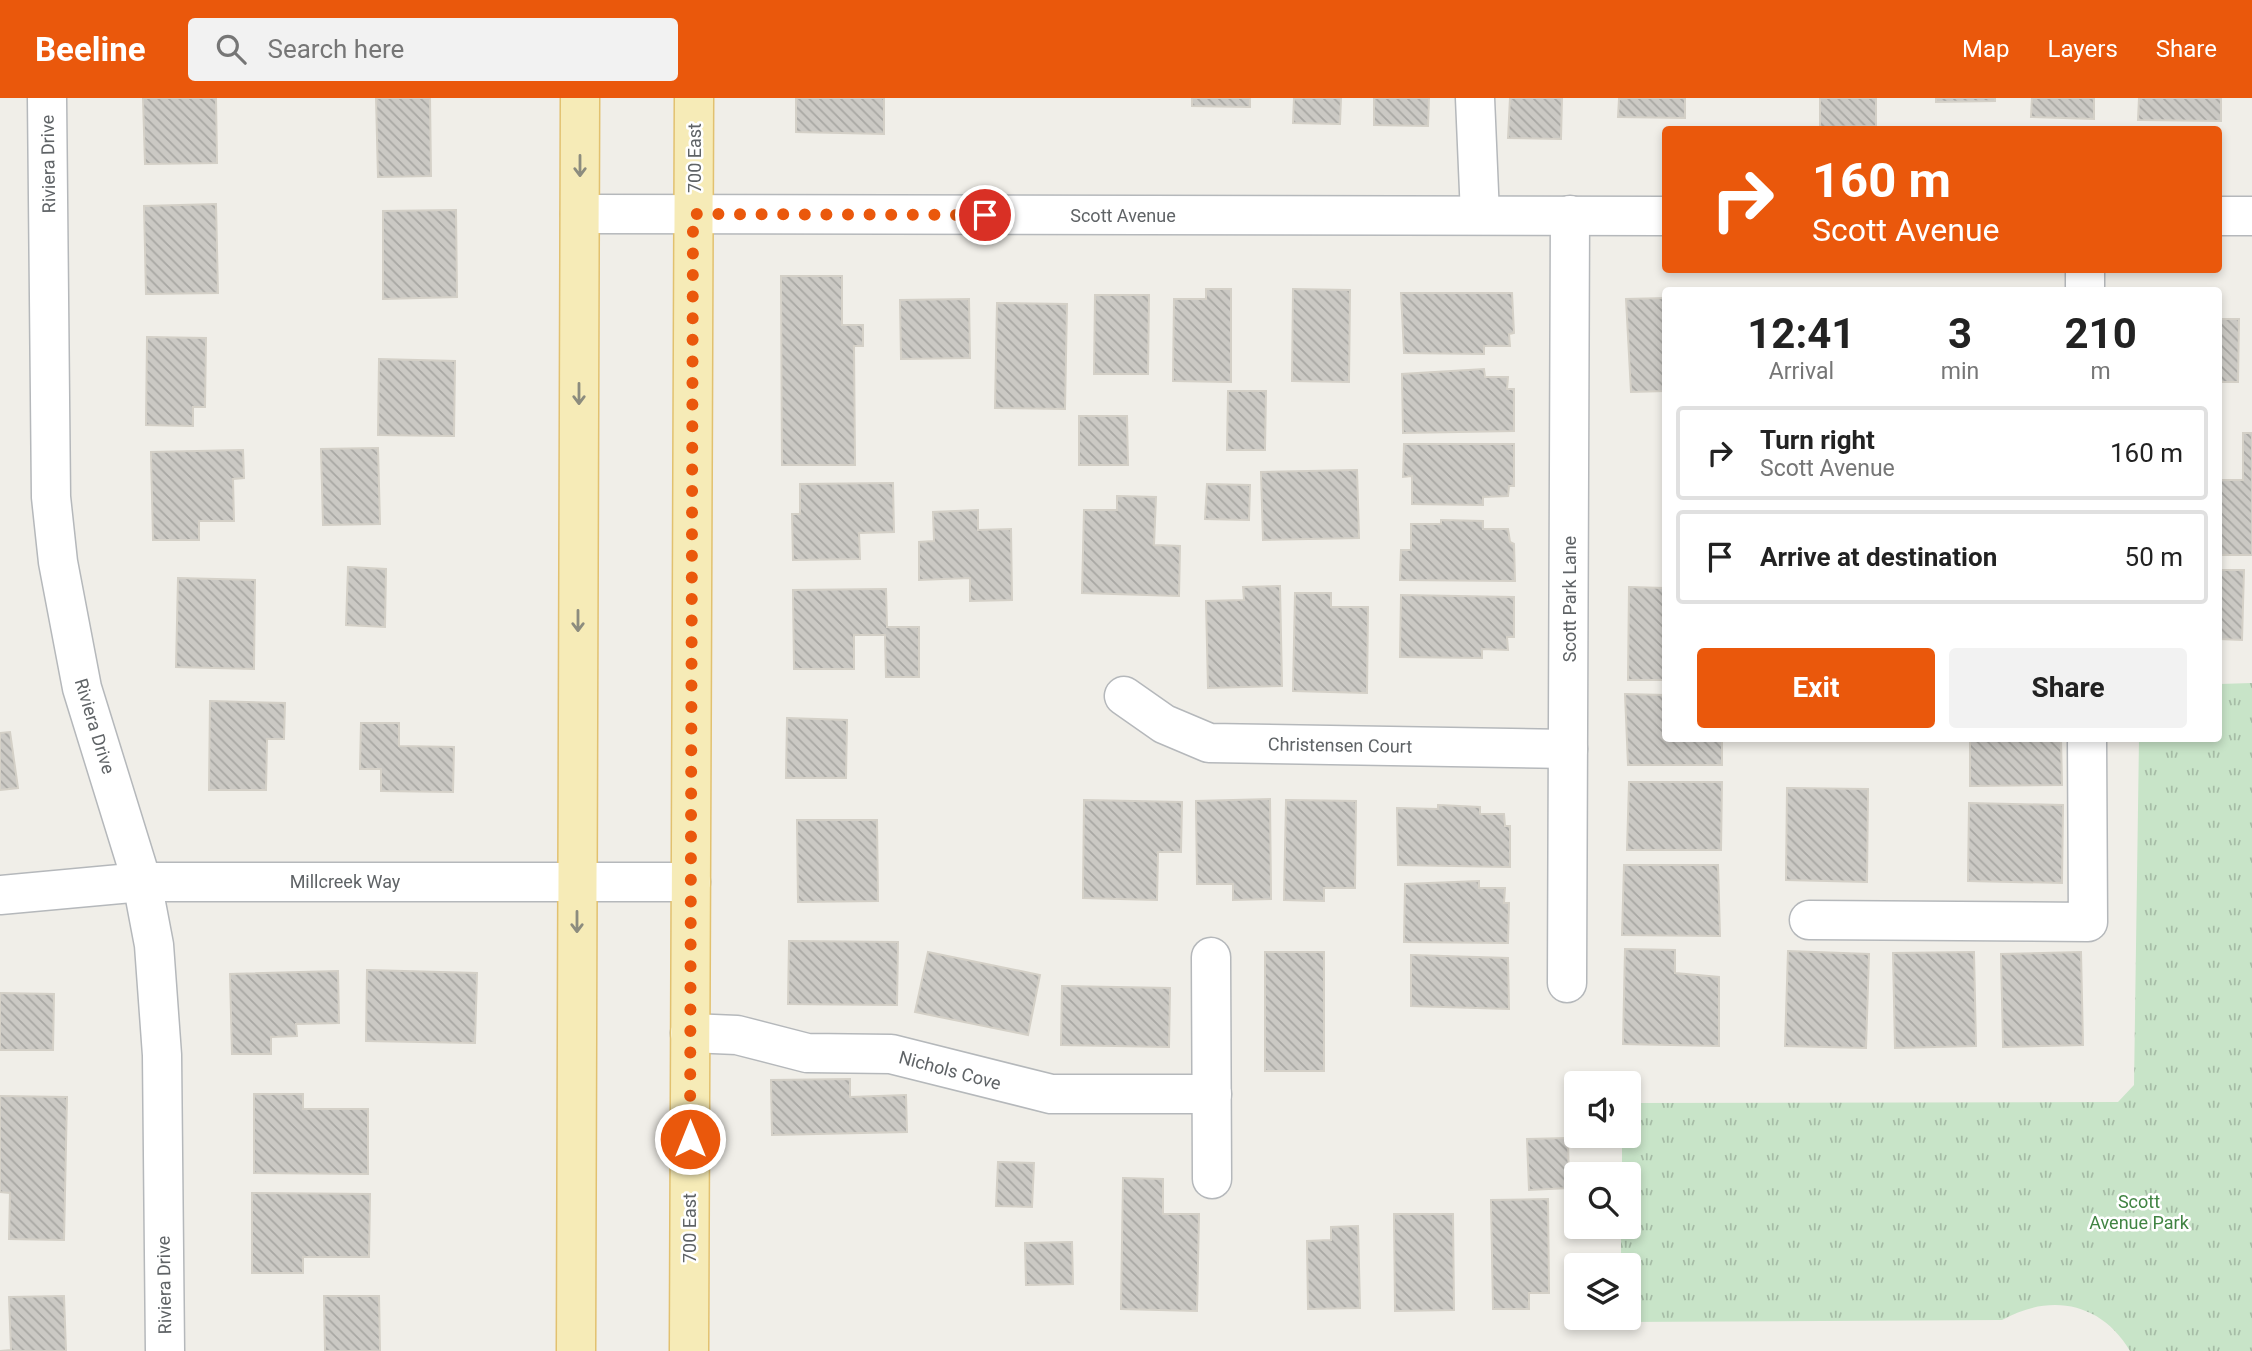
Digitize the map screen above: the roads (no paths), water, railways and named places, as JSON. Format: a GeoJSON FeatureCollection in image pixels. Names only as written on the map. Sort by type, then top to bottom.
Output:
{"type":"FeatureCollection","features":[{"type":"Feature","properties":{"kind":"main road"},"geometry":{"type":"LineString","coordinates":[[576,1351],[580,98]]}},
{"type":"Feature","properties":{"kind":"main road","name":"700 East"},"geometry":{"type":"LineString","coordinates":[[689,1351],[694,98]]}},
{"type":"Feature","properties":{"kind":"street","name":"Riviera Drive"},"geometry":{"type":"LineString","coordinates":[[47,98],[51,497],[58,562],[82,688],[142,882],[155,945],[162,1055],[165,1351]]}},
{"type":"Feature","properties":{"kind":"street"},"geometry":{"type":"LineString","coordinates":[[1475,98],[1480,215]]}},
{"type":"Feature","properties":{"kind":"street","name":"Scott Avenue"},"geometry":{"type":"LineString","coordinates":[[580,214],[1662,216]]}},
{"type":"Feature","properties":{"kind":"street","name":"Scott Park Lane"},"geometry":{"type":"LineString","coordinates":[[1567,983],[1570,215]]}},
{"type":"Feature","properties":{"kind":"street"},"geometry":{"type":"LineString","coordinates":[[2222,216],[2252,216]]}},
{"type":"Feature","properties":{"kind":"street","name":"Christensen Court"},"geometry":{"type":"LineString","coordinates":[[1124,696],[1164,724],[1209,743],[1568,749]]}},
{"type":"Feature","properties":{"kind":"street"},"geometry":{"type":"LineString","coordinates":[[1810,920],[2088,922],[2087,742]]}},
{"type":"Feature","properties":{"kind":"street","name":"Millcreek Way"},"geometry":{"type":"LineString","coordinates":[[0,895],[142,882],[691,882]]}},
{"type":"Feature","properties":{"kind":"street"},"geometry":{"type":"LineString","coordinates":[[1211,957],[1212,1178]]}},
{"type":"Feature","properties":{"kind":"street","name":"Nichols Cove"},"geometry":{"type":"LineString","coordinates":[[690,1033],[737,1035],[807,1053],[891,1054],[1051,1094],[1212,1094]]}},
{"type":"Feature","properties":{"kind":"park label","name":"Scott Avenue Park"},"geometry":{"type":"Point","coordinates":[2139,1211]}}]}
